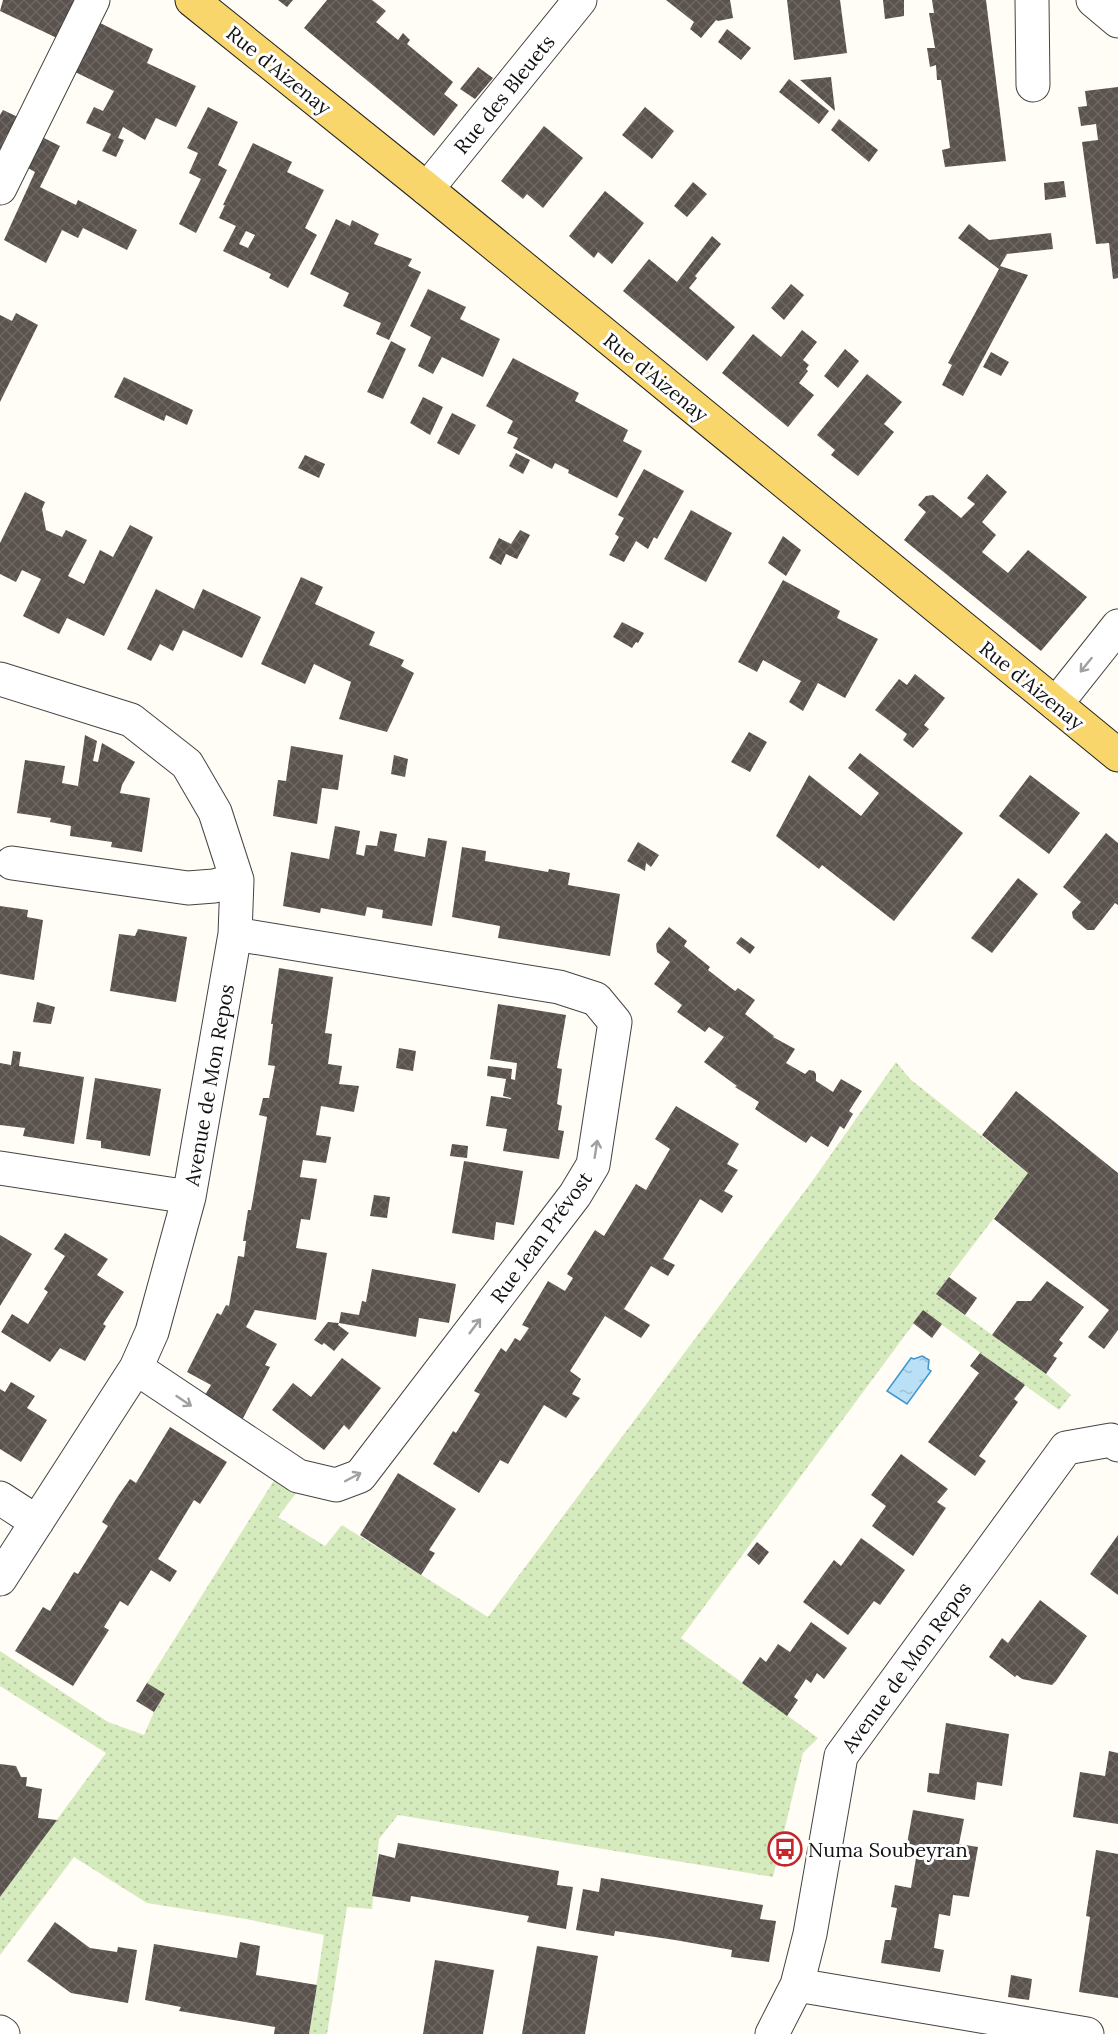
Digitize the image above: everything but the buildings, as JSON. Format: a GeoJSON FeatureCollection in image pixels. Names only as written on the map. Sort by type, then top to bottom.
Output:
{"type":"FeatureCollection","features":[{"type":"Feature","properties":{"kind":"main road","name":"Rue d'Aizenay"},"geometry":{"type":"LineString","coordinates":[[192,0],[427,189],[1118,755]]}},
{"type":"Feature","properties":{"kind":"street"},"geometry":{"type":"LineString","coordinates":[[0,188],[93,0]]}},
{"type":"Feature","properties":{"kind":"street","name":"Rue des Bleuets"},"geometry":{"type":"LineString","coordinates":[[427,189],[580,0]]}},
{"type":"Feature","properties":{"kind":"street"},"geometry":{"type":"LineString","coordinates":[[1032,0],[1033,85]]}},
{"type":"Feature","properties":{"kind":"street"},"geometry":{"type":"LineString","coordinates":[[1093,0],[1118,21]]}},
{"type":"Feature","properties":{"kind":"street"},"geometry":{"type":"LineString","coordinates":[[1056,704],[1118,626]]}},
{"type":"Feature","properties":{"kind":"street","name":"Avenue de Mon Repos"},"geometry":{"type":"LineString","coordinates":[[0,679],[131,720],[187,764],[215,812],[237,880],[235,934],[189,1197],[152,1332],[136,1368],[0,1579]]}},
{"type":"Feature","properties":{"kind":"street"},"geometry":{"type":"LineString","coordinates":[[12,863],[188,888],[214,886],[237,880]]}},
{"type":"Feature","properties":{"kind":"street","name":"Rue Jean Prévost"},"geometry":{"type":"LineString","coordinates":[[136,1368],[298,1476],[336,1485],[360,1476],[575,1196],[593,1165],[615,1022],[596,999],[559,987],[235,934]]}},
{"type":"Feature","properties":{"kind":"street"},"geometry":{"type":"LineString","coordinates":[[0,1168],[189,1197]]}},
{"type":"Feature","properties":{"kind":"street","name":"Avenue de Mon Repos"},"geometry":{"type":"LineString","coordinates":[[772,2034],[796,1985],[810,1934],[841,1756],[1066,1448],[1111,1440],[1118,1445]]}},
{"type":"Feature","properties":{"kind":"street"},"geometry":{"type":"LineString","coordinates":[[0,1498],[37,1522]]}},
{"type":"Feature","properties":{"kind":"street"},"geometry":{"type":"LineString","coordinates":[[796,1985],[1087,2034]]}},
{"type":"Feature","properties":{"kind":"green space"},"geometry":{"type":"Polygon","coordinates":[[[896,1062],[910,1079],[1028,1173],[936,1294],[1046,1374],[1071,1395],[1059,1410],[923,1311],[681,1638],[818,1738],[803,1753],[773,1877],[398,1815],[379,1839],[372,1909],[347,1907],[327,2034],[309,2034],[324,1935],[246,1919],[147,1903],[74,1857],[0,1955],[0,1897],[106,1753],[0,1686],[0,1651],[108,1722],[144,1735],[165,1694],[147,1683],[278,1474],[300,1488],[278,1517],[325,1546],[342,1525],[488,1617],[813,1180],[896,1062]]]}},
{"type":"Feature","properties":{"kind":"water"},"geometry":{"type":"Polygon","coordinates":[[[922,1356],[929,1360],[928,1369],[931,1371],[907,1404],[887,1391],[911,1358],[922,1356]]]}},
{"type":"Feature","properties":{"kind":"place","name":"Numa Soubeyran"},"geometry":{"type":"Point","coordinates":[785,1849]}}]}
